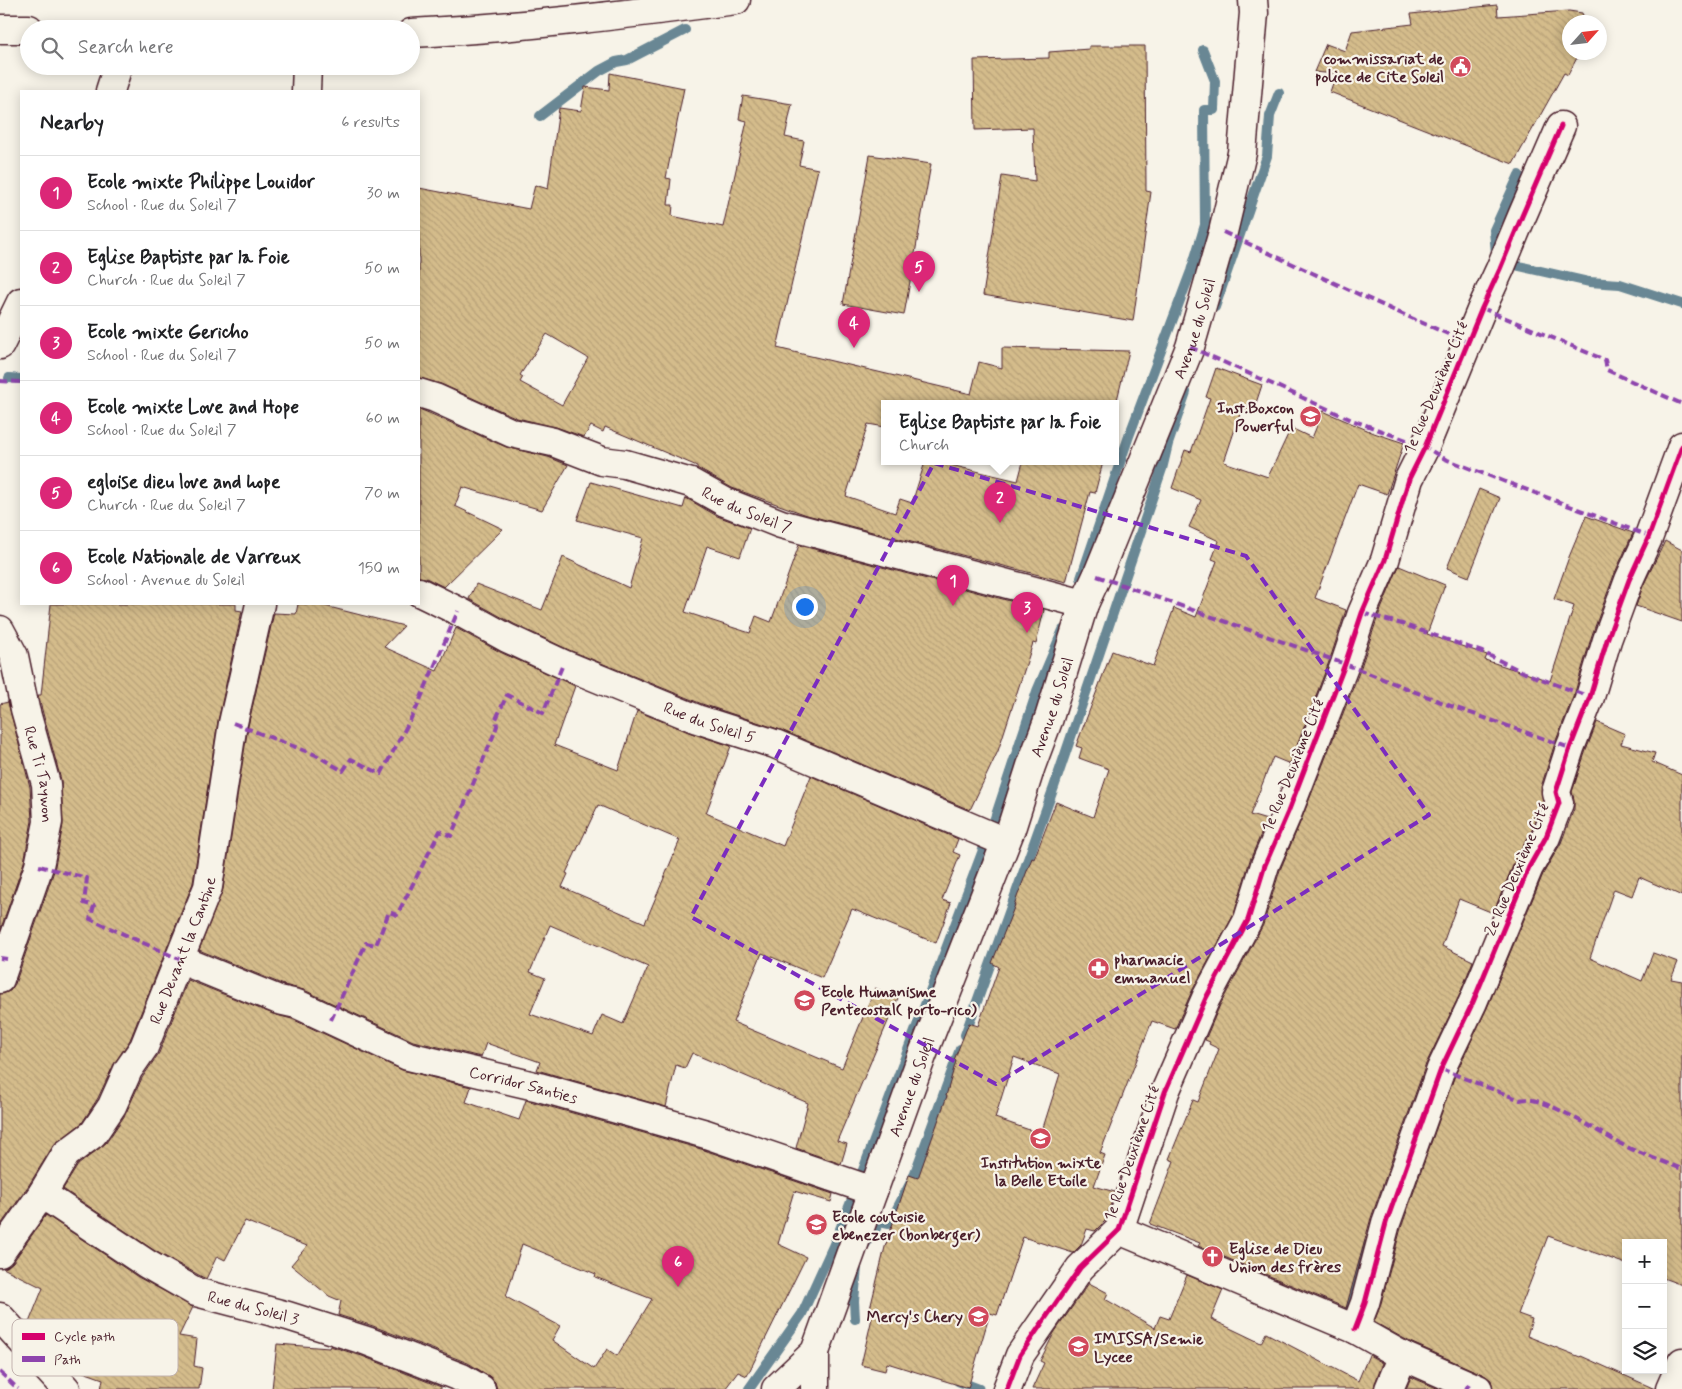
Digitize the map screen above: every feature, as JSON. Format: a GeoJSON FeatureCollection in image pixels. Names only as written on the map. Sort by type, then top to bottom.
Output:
{"type":"FeatureCollection","features":[{"type":"Feature","properties":{"kind":"street"},"geometry":{"type":"LineString","coordinates":[[420,33],[588,20],[736,0]]}},
{"type":"Feature","properties":{"kind":"street","name":"Avenue du Soleil"},"geometry":{"type":"LineString","coordinates":[[776,1389],[815,1352],[922,1056],[1011,829],[1049,718],[1084,604],[1190,347],[1223,232],[1242,153],[1254,13],[1253,0]]}},
{"type":"Feature","properties":{"kind":"street"},"geometry":{"type":"LineString","coordinates":[[0,29],[20,29]]}},
{"type":"Feature","properties":{"kind":"street"},"geometry":{"type":"LineString","coordinates":[[110,90],[115,75]]}},
{"type":"Feature","properties":{"kind":"street"},"geometry":{"type":"LineString","coordinates":[[306,90],[307,75]]}},
{"type":"Feature","properties":{"kind":"street","name":"1e Rue Deuxième Cité"},"geometry":{"type":"LineString","coordinates":[[1007,1389],[1020,1354],[1080,1268],[1119,1230],[1165,1092],[1206,998],[1248,920],[1265,865],[1288,812],[1346,664],[1362,613],[1384,560],[1409,479],[1425,447],[1482,308],[1561,126]]}},
{"type":"Feature","properties":{"kind":"street"},"geometry":{"type":"LineString","coordinates":[[0,345],[20,304]]}},
{"type":"Feature","properties":{"kind":"street","name":"Rue du Soleil 7"},"geometry":{"type":"LineString","coordinates":[[420,393],[435,398],[512,433],[553,442],[602,461],[625,464],[691,483],[725,502],[781,524],[1084,604]]}},
{"type":"Feature","properties":{"kind":"street","name":"2e Rue Deuxième Cité"},"geometry":{"type":"LineString","coordinates":[[1355,1329],[1365,1303],[1386,1223],[1441,1069],[1480,985],[1529,867],[1549,828],[1559,803],[1556,792],[1570,748],[1590,698],[1607,640],[1629,580],[1649,536],[1682,446]]}},
{"type":"Feature","properties":{"kind":"street","name":"Rue du Soleil 5"},"geometry":{"type":"LineString","coordinates":[[420,592],[507,638],[563,664],[697,719],[775,744],[1005,842]]}},
{"type":"Feature","properties":{"kind":"street","name":"Rue Devant la Cantine"},"geometry":{"type":"LineString","coordinates":[[0,1253],[42,1194],[66,1154],[92,1134],[112,1106],[128,1070],[144,1047],[208,887],[234,723],[260,605]]}},
{"type":"Feature","properties":{"kind":"street","name":"Rue Ti Taywon"},"geometry":{"type":"LineString","coordinates":[[0,630],[14,656],[25,710],[46,784],[48,822],[39,866],[0,979]]}},
{"type":"Feature","properties":{"kind":"street","name":"Corridor Santies"},"geometry":{"type":"LineString","coordinates":[[179,959],[279,1000],[297,1004],[408,1056],[539,1087],[706,1134],[873,1191]]}},
{"type":"Feature","properties":{"kind":"street","name":"Rue du Soleil 3"},"geometry":{"type":"LineString","coordinates":[[42,1194],[147,1264],[196,1292],[288,1316],[367,1341],[462,1378],[481,1389]]}},
{"type":"Feature","properties":{"kind":"street"},"geometry":{"type":"LineString","coordinates":[[1119,1230],[1355,1329],[1403,1356],[1478,1389]]}},
{"type":"Feature","properties":{"kind":"street"},"geometry":{"type":"LineString","coordinates":[[815,1352],[815,1389]]}},
{"type":"Feature","properties":{"kind":"street"},"geometry":{"type":"LineString","coordinates":[[1389,1389],[1403,1356]]}},
{"type":"Feature","properties":{"kind":"street"},"geometry":{"type":"LineString","coordinates":[[1670,1389],[1682,1362]]}},
{"type":"Feature","properties":{"kind":"street"},"geometry":{"type":"LineString","coordinates":[[54,1376],[66,1389]]}},
{"type":"Feature","properties":{"kind":"highlighted area"},"geometry":{"type":"Polygon","coordinates":[[[934,463],[1246,556],[1429,815],[996,1084],[691,917],[934,463]]]}},
{"type":"Feature","properties":{"kind":"building"},"geometry":{"type":"Polygon","coordinates":[[[1497,5],[1498,16],[1569,11],[1582,13],[1583,15],[1562,15],[1562,60],[1576,60],[1568,75],[1564,73],[1513,164],[1330,92],[1336,74],[1314,72],[1326,44],[1345,51],[1352,31],[1413,24],[1411,14],[1497,5]]]}},
{"type":"Feature","properties":{"kind":"building"},"geometry":{"type":"Polygon","coordinates":[[[1089,46],[1145,46],[1146,191],[1151,192],[1133,321],[983,295],[1002,176],[1035,181],[1033,128],[975,130],[974,60],[1049,58],[1049,52],[1089,49],[1089,46]]]}},
{"type":"Feature","properties":{"kind":"building"},"geometry":{"type":"Polygon","coordinates":[[[610,73],[684,88],[666,178],[671,179],[668,205],[673,205],[672,216],[723,227],[747,121],[739,119],[743,96],[792,104],[785,137],[804,141],[799,165],[818,169],[777,348],[971,394],[979,362],[1002,368],[1002,348],[1129,351],[1117,400],[881,400],[881,426],[868,424],[846,496],[895,513],[900,499],[912,503],[924,465],[951,465],[1018,481],[1022,465],[1102,465],[1095,493],[1090,492],[1066,582],[807,515],[732,488],[697,468],[697,466],[605,427],[603,432],[591,426],[584,437],[556,427],[517,418],[441,384],[420,378],[420,188],[529,209],[535,185],[548,189],[559,108],[581,111],[585,87],[609,90],[610,73]],[[547,334],[520,375],[523,377],[520,382],[562,405],[588,358],[547,334]]]}},
{"type":"Feature","properties":{"kind":"building"},"geometry":{"type":"Polygon","coordinates":[[[870,155],[931,164],[904,315],[843,304],[870,155]]]}},
{"type":"Feature","properties":{"kind":"building"},"geometry":{"type":"Polygon","coordinates":[[[1216,368],[1262,385],[1253,412],[1242,408],[1224,462],[1268,477],[1291,428],[1312,438],[1323,411],[1374,433],[1404,443],[1387,494],[1358,484],[1315,598],[1346,610],[1330,659],[1290,764],[1273,757],[1250,815],[1267,820],[1250,860],[1234,914],[1192,991],[1175,1029],[1152,1021],[1100,1153],[1105,1155],[1094,1186],[1115,1192],[1105,1221],[1095,1231],[1087,1229],[1081,1245],[1073,1253],[1023,1237],[997,1315],[990,1313],[968,1388],[887,1363],[885,1371],[861,1365],[872,1318],[868,1317],[885,1247],[909,1175],[918,1178],[947,1096],[956,1061],[954,1060],[969,1023],[978,1026],[999,967],[992,963],[1032,858],[1034,859],[1056,802],[1093,817],[1109,769],[1079,758],[1082,748],[1076,746],[1112,651],[1153,666],[1174,608],[1196,617],[1217,561],[1212,559],[1219,541],[1189,527],[1201,500],[1172,488],[1185,450],[1191,452],[1210,398],[1206,397],[1216,368]],[[1014,1057],[995,1118],[1041,1134],[1060,1074],[1014,1057]]]}},
{"type":"Feature","properties":{"kind":"building"},"geometry":{"type":"Polygon","coordinates":[[[420,409],[506,447],[548,457],[568,465],[542,510],[462,487],[455,506],[503,529],[444,587],[420,577],[420,409]]]}},
{"type":"Feature","properties":{"kind":"building"},"geometry":{"type":"Polygon","coordinates":[[[591,482],[683,508],[686,498],[717,516],[750,528],[740,557],[707,546],[685,612],[750,633],[756,616],[771,622],[799,545],[1044,610],[1036,644],[1033,643],[998,751],[970,810],[781,730],[702,704],[569,650],[514,624],[469,599],[476,584],[542,610],[563,557],[629,588],[643,538],[577,520],[591,482]]]}},
{"type":"Feature","properties":{"kind":"building"},"geometry":{"type":"Polygon","coordinates":[[[1479,489],[1500,498],[1469,577],[1447,568],[1479,489]]]}},
{"type":"Feature","properties":{"kind":"building"},"geometry":{"type":"Polygon","coordinates":[[[1586,516],[1633,533],[1614,575],[1592,635],[1575,692],[1555,743],[1541,787],[1543,802],[1493,913],[1459,899],[1442,946],[1473,961],[1459,996],[1426,1064],[1371,1218],[1346,1308],[1198,1246],[1200,1243],[1150,1224],[1174,1161],[1169,1159],[1193,1100],[1198,1102],[1219,1049],[1205,1040],[1220,1005],[1263,925],[1280,870],[1360,670],[1377,619],[1399,566],[1445,585],[1427,634],[1487,655],[1485,660],[1550,681],[1574,606],[1554,599],[1586,516]]]}},
{"type":"Feature","properties":{"kind":"building"},"geometry":{"type":"Polygon","coordinates":[[[1665,541],[1682,550],[1682,622],[1636,606],[1643,586],[1665,541]]]}},
{"type":"Feature","properties":{"kind":"building"},"geometry":{"type":"Polygon","coordinates":[[[51,605],[236,605],[236,610],[242,611],[218,721],[193,883],[130,1040],[114,1064],[98,1098],[82,1123],[53,1146],[29,1185],[0,1226],[0,994],[10,991],[15,984],[54,871],[63,825],[61,780],[38,695],[41,695],[51,605]]]}},
{"type":"Feature","properties":{"kind":"building"},"geometry":{"type":"Polygon","coordinates":[[[298,605],[321,605],[404,626],[384,647],[437,671],[456,628],[500,652],[575,686],[554,745],[618,770],[637,711],[691,733],[731,746],[706,813],[783,846],[811,776],[958,839],[953,852],[960,855],[942,900],[951,903],[936,943],[852,909],[822,978],[762,953],[733,1022],[842,1068],[875,988],[898,998],[837,1141],[847,1144],[841,1164],[796,1148],[808,1103],[692,1053],[685,1068],[676,1065],[666,1107],[537,1070],[540,1062],[486,1043],[481,1057],[413,1041],[304,990],[284,985],[199,950],[223,889],[248,726],[274,613],[296,614],[298,605]],[[598,805],[566,873],[568,874],[562,887],[645,923],[680,840],[598,805]],[[550,925],[530,972],[545,978],[530,1014],[593,1036],[602,1015],[623,1024],[648,967],[550,925]]]}},
{"type":"Feature","properties":{"kind":"building"},"geometry":{"type":"Polygon","coordinates":[[[8,702],[30,787],[32,821],[24,862],[0,931],[0,704],[8,702]]]}},
{"type":"Feature","properties":{"kind":"building"},"geometry":{"type":"Polygon","coordinates":[[[1597,722],[1625,734],[1621,744],[1655,753],[1652,762],[1682,775],[1682,896],[1639,877],[1632,896],[1614,889],[1590,958],[1642,981],[1653,953],[1678,962],[1671,979],[1682,981],[1682,1285],[1667,1279],[1667,1239],[1622,1239],[1622,1263],[1548,1236],[1518,1314],[1532,1319],[1527,1336],[1581,1356],[1655,1389],[1493,1389],[1491,1380],[1484,1375],[1410,1342],[1374,1322],[1380,1307],[1401,1228],[1455,1075],[1487,1008],[1543,874],[1561,843],[1574,809],[1572,792],[1597,722]]]}},
{"type":"Feature","properties":{"kind":"building"},"geometry":{"type":"Polygon","coordinates":[[[188,980],[273,1014],[292,1019],[402,1070],[471,1087],[466,1102],[519,1120],[526,1100],[701,1149],[833,1194],[831,1202],[794,1191],[778,1244],[806,1257],[747,1376],[738,1372],[725,1389],[497,1389],[495,1382],[489,1376],[468,1363],[373,1326],[338,1315],[341,1301],[329,1296],[291,1265],[307,1246],[245,1221],[225,1260],[217,1256],[206,1279],[155,1251],[63,1189],[78,1165],[106,1143],[125,1115],[142,1078],[159,1053],[188,980]],[[522,1244],[506,1297],[560,1326],[552,1340],[594,1369],[607,1349],[617,1356],[652,1299],[595,1277],[596,1274],[522,1244]]]}},
{"type":"Feature","properties":{"kind":"building"},"geometry":{"type":"Polygon","coordinates":[[[46,1215],[138,1277],[193,1307],[179,1336],[197,1339],[194,1366],[202,1368],[199,1389],[101,1389],[103,1379],[95,1376],[178,1376],[178,1319],[30,1319],[43,1288],[3,1268],[13,1262],[46,1215]]]}},
{"type":"Feature","properties":{"kind":"building"},"geometry":{"type":"Polygon","coordinates":[[[1187,1275],[1223,1290],[1211,1319],[1261,1343],[1266,1333],[1358,1381],[1369,1355],[1383,1363],[1374,1389],[1032,1389],[1044,1363],[1040,1361],[1054,1333],[1089,1283],[1108,1293],[1105,1299],[1155,1328],[1160,1316],[1169,1319],[1187,1275]]]}},
{"type":"Feature","properties":{"kind":"building"},"geometry":{"type":"Polygon","coordinates":[[[277,1344],[329,1348],[330,1346],[362,1356],[441,1387],[441,1389],[272,1389],[277,1344]]]}},
{"type":"Feature","properties":{"kind":"building"},"geometry":{"type":"Polygon","coordinates":[[[1411,1377],[1439,1389],[1406,1389],[1411,1377]]]}},
{"type":"Feature","properties":{"kind":"waterway"},"geometry":{"type":"LineString","coordinates":[[540,116],[599,71],[616,62],[627,60],[685,30]]}},
{"type":"Feature","properties":{"kind":"waterway"},"geometry":{"type":"LineString","coordinates":[[1081,578],[1129,436],[1191,271],[1205,225],[1204,110],[1214,110],[1215,81],[1203,50]]}},
{"type":"Feature","properties":{"kind":"waterway"},"geometry":{"type":"LineString","coordinates":[[1215,307],[1267,156],[1270,116],[1279,93]]}},
{"type":"Feature","properties":{"kind":"waterway"},"geometry":{"type":"LineString","coordinates":[[1494,258],[1496,254],[1494,230],[1519,175]]}},
{"type":"Feature","properties":{"kind":"waterway"},"geometry":{"type":"LineString","coordinates":[[1519,266],[1589,282],[1620,284],[1682,304]]}},
{"type":"Feature","properties":{"kind":"waterway"},"geometry":{"type":"LineString","coordinates":[[9,378],[20,379]]}},
{"type":"Feature","properties":{"kind":"waterway"},"geometry":{"type":"LineString","coordinates":[[965,1035],[1054,787],[1162,469],[1168,444],[1186,392]]}},
{"type":"Feature","properties":{"kind":"waterway"},"geometry":{"type":"LineString","coordinates":[[992,827],[1037,691],[1063,630]]}},
{"type":"Feature","properties":{"kind":"waterway"},"geometry":{"type":"LineString","coordinates":[[1530,897],[1557,850],[1558,831]]}},
{"type":"Feature","properties":{"kind":"waterway"},"geometry":{"type":"LineString","coordinates":[[860,1178],[983,850]]}},
{"type":"Feature","properties":{"kind":"waterway"},"geometry":{"type":"LineString","coordinates":[[865,1245],[880,1222],[889,1224],[913,1178],[960,1049]]}},
{"type":"Feature","properties":{"kind":"waterway"},"geometry":{"type":"LineString","coordinates":[[749,1389],[802,1314],[834,1244],[854,1194]]}},
{"type":"Feature","properties":{"kind":"waterway"},"geometry":{"type":"LineString","coordinates":[[1353,1319],[1350,1311],[1351,1293],[1367,1245]]}},
{"type":"Feature","properties":{"kind":"waterway"},"geometry":{"type":"LineString","coordinates":[[855,1319],[854,1301],[857,1267]]}},
{"type":"Feature","properties":{"kind":"waterway"},"geometry":{"type":"LineString","coordinates":[[958,1381],[979,1389]]}},
{"type":"Feature","properties":{"kind":"marked path"},"geometry":{"type":"LineString","coordinates":[[1223,232],[1393,310],[1468,342]]}},
{"type":"Feature","properties":{"kind":"marked path"},"geometry":{"type":"LineString","coordinates":[[1482,308],[1605,360],[1607,370],[1682,404]]}},
{"type":"Feature","properties":{"kind":"marked path"},"geometry":{"type":"LineString","coordinates":[[1190,347],[1352,420],[1425,447],[1445,459],[1649,536]]}},
{"type":"Feature","properties":{"kind":"marked path"},"geometry":{"type":"LineString","coordinates":[[0,381],[20,382]]}},
{"type":"Feature","properties":{"kind":"marked path"},"geometry":{"type":"LineString","coordinates":[[1097,576],[1345,664],[1451,706],[1570,748]]}},
{"type":"Feature","properties":{"kind":"marked path"},"geometry":{"type":"LineString","coordinates":[[233,723],[316,755],[343,771],[351,759],[381,774],[417,707],[458,611]]}},
{"type":"Feature","properties":{"kind":"marked path"},"geometry":{"type":"LineString","coordinates":[[1362,613],[1402,624],[1482,652],[1525,673],[1590,697]]}},
{"type":"Feature","properties":{"kind":"marked path"},"geometry":{"type":"LineString","coordinates":[[331,1020],[366,943],[376,945],[389,912],[397,915],[440,831],[451,836],[492,739],[497,726],[496,719],[507,695],[543,713],[563,664]]}},
{"type":"Feature","properties":{"kind":"marked path"},"geometry":{"type":"LineString","coordinates":[[39,866],[87,878],[84,903],[94,906],[90,919],[179,959]]}},
{"type":"Feature","properties":{"kind":"marked path"},"geometry":{"type":"LineString","coordinates":[[0,958],[7,959]]}},
{"type":"Feature","properties":{"kind":"marked path"},"geometry":{"type":"LineString","coordinates":[[1441,1069],[1520,1100],[1529,1099],[1555,1108],[1628,1148],[1682,1169]]}},
{"type":"Feature","properties":{"kind":"marked path"},"geometry":{"type":"LineString","coordinates":[[0,1372],[18,1389]]}},
{"type":"Feature","properties":{"kind":"marked path"},"geometry":{"type":"LineString","coordinates":[[1466,1389],[1469,1384]]}},
{"type":"Feature","properties":{"kind":"cycle path"},"geometry":{"type":"LineString","coordinates":[[1007,1389],[1020,1355],[1080,1268],[1119,1230],[1165,1092],[1206,998],[1248,920],[1265,865],[1288,812],[1345,664],[1362,613],[1385,560],[1409,479],[1425,447],[1482,308],[1561,126]]}},
{"type":"Feature","properties":{"kind":"cycle path"},"geometry":{"type":"LineString","coordinates":[[1355,1329],[1365,1303],[1386,1223],[1441,1069],[1473,1002],[1529,867],[1546,837],[1559,803],[1556,792],[1570,748],[1590,697],[1607,640],[1629,580],[1649,536],[1682,446]]}},
{"type":"Feature","properties":{"kind":"place","name":"commissariat de police de Cite Soleil"},"geometry":{"type":"Point","coordinates":[1460,67]}},
{"type":"Feature","properties":{"kind":"place","name":"egloise dieu love and hope"},"geometry":{"type":"Point","coordinates":[919,292]}},
{"type":"Feature","properties":{"kind":"place","name":"Ecole mixte Love and Hope"},"geometry":{"type":"Point","coordinates":[854,348]}},
{"type":"Feature","properties":{"kind":"place","name":"Inst.Boxcon Powerful"},"geometry":{"type":"Point","coordinates":[1310,416]}},
{"type":"Feature","properties":{"kind":"place","name":"Eglise Baptiste par la Foie"},"geometry":{"type":"Point","coordinates":[1000,523]}},
{"type":"Feature","properties":{"kind":"place","name":"Ecole mixte Philippe Louidor"},"geometry":{"type":"Point","coordinates":[953,606]}},
{"type":"Feature","properties":{"kind":"place","name":"Ecole mixte Gericho"},"geometry":{"type":"Point","coordinates":[1027,633]}},
{"type":"Feature","properties":{"kind":"place","name":"pharmacie emmanuel"},"geometry":{"type":"Point","coordinates":[1098,968]}},
{"type":"Feature","properties":{"kind":"place","name":"Ecole Humanisme Pentecostal( porto-rico)"},"geometry":{"type":"Point","coordinates":[805,1000]}},
{"type":"Feature","properties":{"kind":"place","name":"Institution mixte la Belle Etoile"},"geometry":{"type":"Point","coordinates":[1041,1138]}},
{"type":"Feature","properties":{"kind":"place","name":"Ecole coutoisie ebenezer (bonberger)"},"geometry":{"type":"Point","coordinates":[816,1225]}},
{"type":"Feature","properties":{"kind":"place","name":"Eglise de Dieu Union des frères"},"geometry":{"type":"Point","coordinates":[1213,1257]}},
{"type":"Feature","properties":{"kind":"place","name":"Ecole Nationale de Varreux"},"geometry":{"type":"Point","coordinates":[678,1287]}},
{"type":"Feature","properties":{"kind":"place","name":"Mercy's Chery"},"geometry":{"type":"Point","coordinates":[979,1316]}},
{"type":"Feature","properties":{"kind":"place","name":"IMISSA/Semie Lycee"},"geometry":{"type":"Point","coordinates":[1078,1347]}}]}
